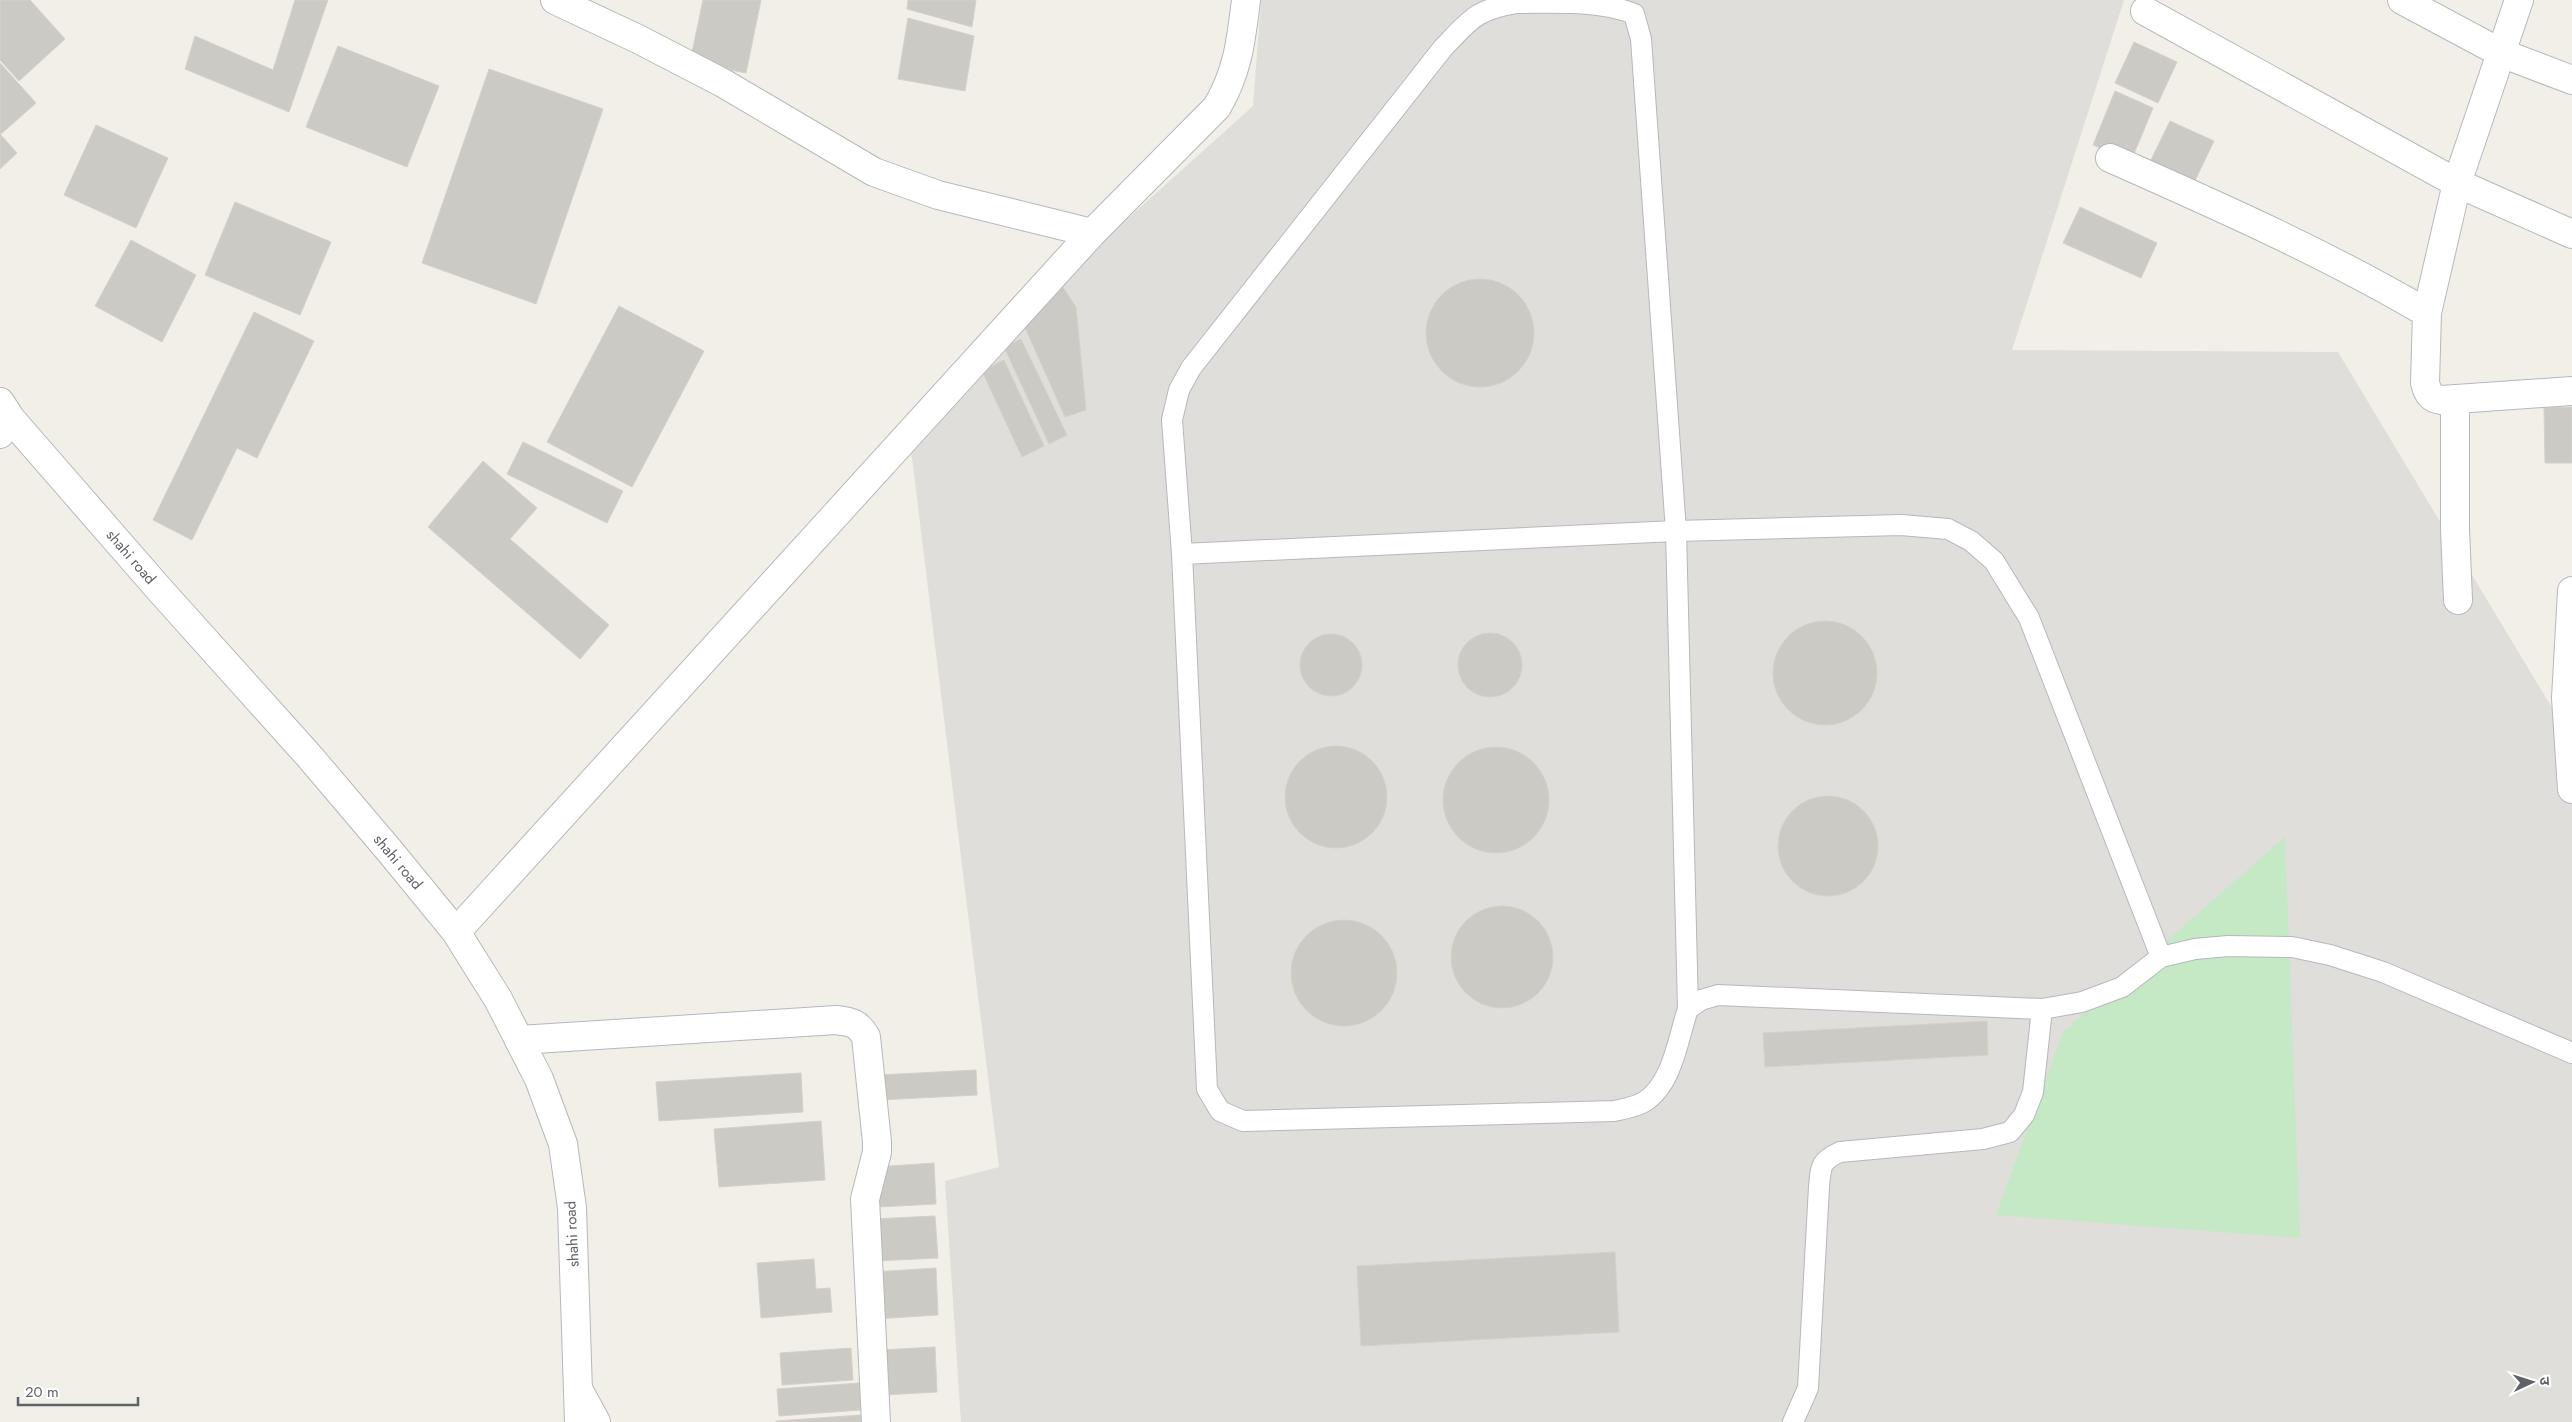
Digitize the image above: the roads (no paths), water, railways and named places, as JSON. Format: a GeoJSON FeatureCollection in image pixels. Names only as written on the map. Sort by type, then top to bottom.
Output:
{"type":"FeatureCollection","features":[{"type":"Feature","properties":{"kind":"street"},"geometry":{"type":"LineString","coordinates":[[555,0],[638,39],[724,83],[874,172],[938,195],[1092,233]]}},
{"type":"Feature","properties":{"kind":"street"},"geometry":{"type":"LineString","coordinates":[[456,932],[1092,233],[1217,107],[1229,86],[1239,57],[1246,0]]}},
{"type":"Feature","properties":{"kind":"street"},"geometry":{"type":"LineString","coordinates":[[2402,0],[2501,53],[2572,80]]}},
{"type":"Feature","properties":{"kind":"street"},"geometry":{"type":"LineString","coordinates":[[2519,0],[2457,184],[2427,313],[2424,376],[2428,393],[2434,399],[2572,391]]}},
{"type":"Feature","properties":{"kind":"street"},"geometry":{"type":"LineString","coordinates":[[2145,11],[2457,184],[2572,234]]}},
{"type":"Feature","properties":{"kind":"street"},"geometry":{"type":"LineString","coordinates":[[2110,158],[2303,245],[2370,279],[2427,313]]}},
{"type":"Feature","properties":{"kind":"street"},"geometry":{"type":"LineString","coordinates":[[2456,399],[2455,530],[2458,600]]}},
{"type":"Feature","properties":{"kind":"street","name":"shahi road"},"geometry":{"type":"LineString","coordinates":[[4,418],[309,756],[456,932],[498,1000],[539,1079],[562,1144],[572,1208],[579,1422]]}},
{"type":"Feature","properties":{"kind":"street"},"geometry":{"type":"LineString","coordinates":[[2572,591],[2566,698],[2572,789]]}},
{"type":"Feature","properties":{"kind":"street"},"geometry":{"type":"LineString","coordinates":[[519,1040],[836,1020],[859,1025],[866,1037],[877,1142],[877,1152],[866,1199],[876,1422]]}},
{"type":"Feature","properties":{"kind":"street"},"geometry":{"type":"LineString","coordinates":[[578,1389],[596,1422]]}},
{"type":"Feature","properties":{"kind":"lane"},"geometry":{"type":"LineString","coordinates":[[1603,2],[1620,6],[1634,14],[1641,39],[1676,531],[1688,1009],[1670,1066],[1659,1088],[1644,1102],[1614,1112],[1243,1121],[1220,1111],[1207,1089],[1182,554],[1172,420],[1179,390],[1191,368],[1443,48],[1471,19],[1492,7],[1516,3],[1603,2]]}},
{"type":"Feature","properties":{"kind":"lane"},"geometry":{"type":"LineString","coordinates":[[1182,554],[1676,531],[1900,525],[1948,529],[1971,541],[1994,561],[2029,618],[2161,957]]}},
{"type":"Feature","properties":{"kind":"lane"},"geometry":{"type":"LineString","coordinates":[[1688,1009],[1701,1000],[1718,995],[2042,1009],[2082,1002],[2122,987],[2161,957],[2195,949],[2228,946],[2292,947],[2330,955],[2383,972],[2572,1053]]}},
{"type":"Feature","properties":{"kind":"lane"},"geometry":{"type":"LineString","coordinates":[[1793,1422],[1808,1388],[1820,1170],[1826,1158],[1840,1152],[1983,1139],[2010,1132],[2024,1115],[2033,1092],[2042,1009]]}}]}
